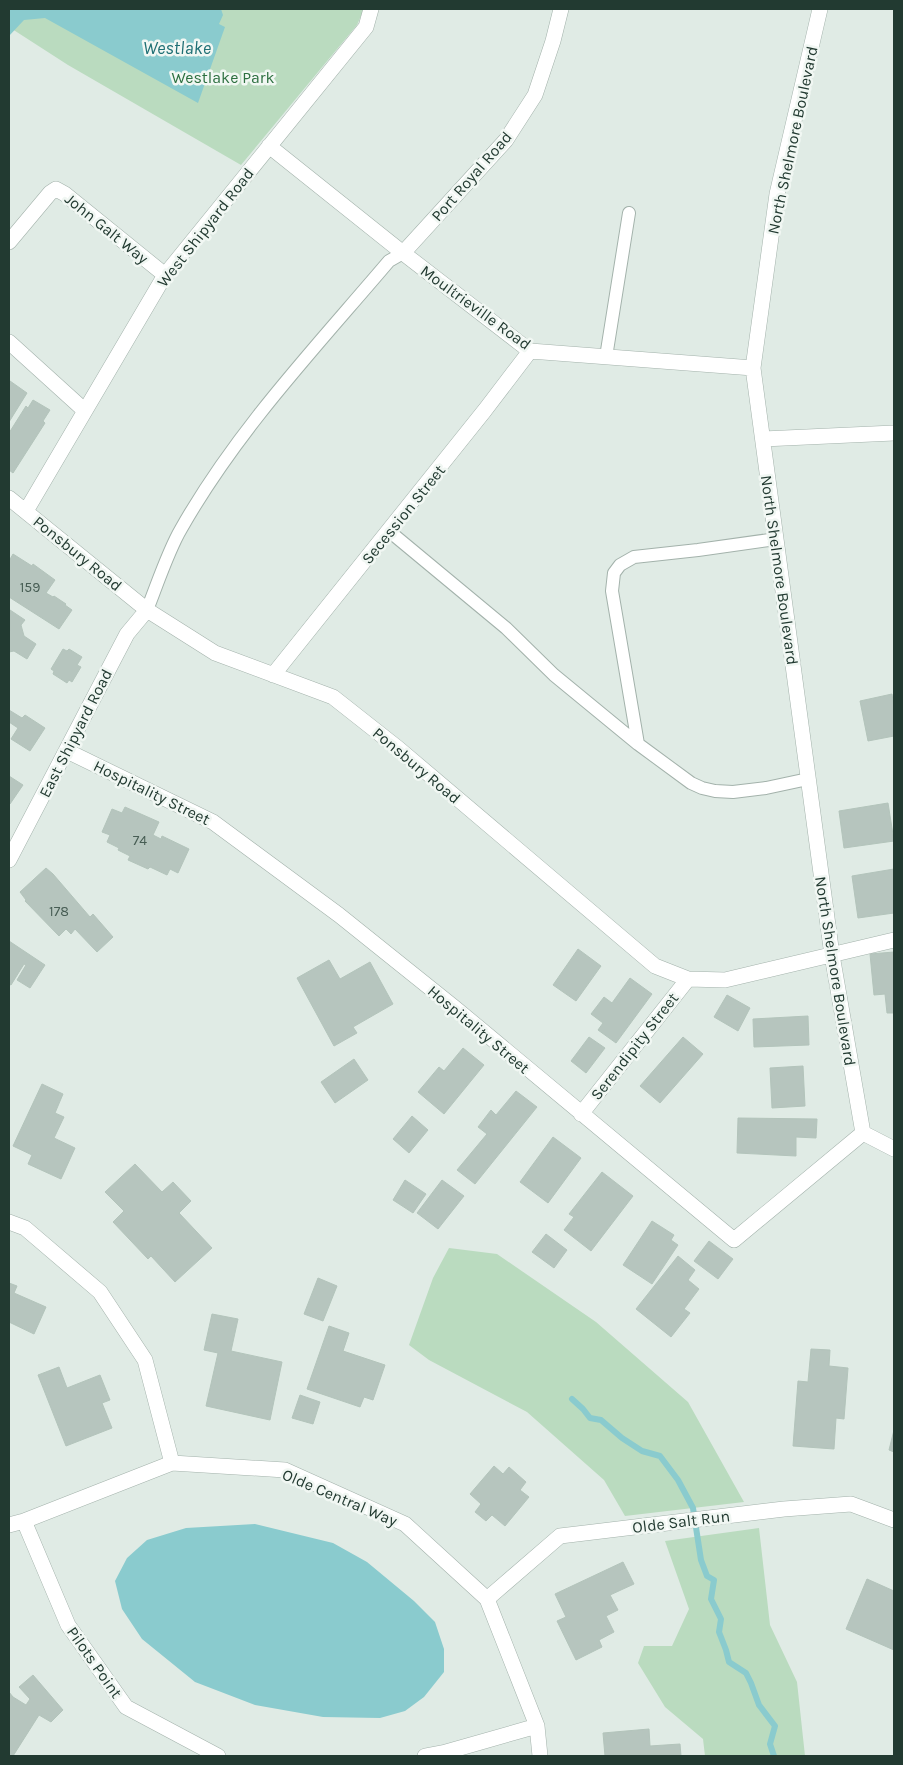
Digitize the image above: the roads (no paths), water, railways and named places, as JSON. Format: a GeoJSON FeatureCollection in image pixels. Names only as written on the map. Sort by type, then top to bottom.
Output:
{"type":"FeatureCollection","features":[{"type":"Feature","properties":{"kind":"street","name":"West Shipyard Road"},"geometry":{"type":"LineString","coordinates":[[26,511],[165,275],[366,27],[371,9]]}},
{"type":"Feature","properties":{"kind":"street","name":"Port Royal Road"},"geometry":{"type":"LineString","coordinates":[[403,253],[506,140],[535,95],[553,40],[560,9]]}},
{"type":"Feature","properties":{"kind":"street","name":"North Shelmore Boulevard"},"geometry":{"type":"LineString","coordinates":[[820,9],[777,194],[753,368],[832,955],[863,1133]]}},
{"type":"Feature","properties":{"kind":"street","name":"Moultrieville Road"},"geometry":{"type":"LineString","coordinates":[[269,146],[530,351],[753,368]]}},
{"type":"Feature","properties":{"kind":"street","name":"John Galt Way"},"geometry":{"type":"LineString","coordinates":[[9,242],[50,193],[56,189],[65,194],[165,275]]}},
{"type":"Feature","properties":{"kind":"street"},"geometry":{"type":"LineString","coordinates":[[9,342],[84,410]]}},
{"type":"Feature","properties":{"kind":"street","name":"Secession Street"},"geometry":{"type":"LineString","coordinates":[[274,675],[530,351]]}},
{"type":"Feature","properties":{"kind":"street"},"geometry":{"type":"LineString","coordinates":[[763,439],[894,433]]}},
{"type":"Feature","properties":{"kind":"street","name":"Ponsbury Road"},"geometry":{"type":"LineString","coordinates":[[9,498],[147,610],[215,653],[333,697],[399,749],[654,966],[688,979],[726,980],[894,940]]}},
{"type":"Feature","properties":{"kind":"street","name":"East Shipyard Road"},"geometry":{"type":"LineString","coordinates":[[9,860],[127,634],[147,610]]}},
{"type":"Feature","properties":{"kind":"street","name":"Hospitality Street"},"geometry":{"type":"LineString","coordinates":[[67,751],[213,822],[346,922],[462,1014],[734,1240],[863,1133]]}},
{"type":"Feature","properties":{"kind":"street","name":"Serendipity Street"},"geometry":{"type":"LineString","coordinates":[[581,1114],[688,979]]}},
{"type":"Feature","properties":{"kind":"street"},"geometry":{"type":"LineString","coordinates":[[863,1133],[894,1148]]}},
{"type":"Feature","properties":{"kind":"street"},"geometry":{"type":"LineString","coordinates":[[9,1222],[25,1228],[100,1292],[145,1360],[172,1463]]}},
{"type":"Feature","properties":{"kind":"street","name":"Olde Central Way"},"geometry":{"type":"LineString","coordinates":[[9,1524],[24,1521],[172,1463],[285,1470],[405,1524],[487,1599],[537,1726],[540,1756]]}},
{"type":"Feature","properties":{"kind":"street","name":"Olde Salt Run"},"geometry":{"type":"LineString","coordinates":[[487,1599],[560,1536],[784,1509],[851,1504],[894,1520]]}},
{"type":"Feature","properties":{"kind":"street","name":"Pilots Point"},"geometry":{"type":"LineString","coordinates":[[24,1521],[68,1625],[126,1707],[218,1756]]}},
{"type":"Feature","properties":{"kind":"street"},"geometry":{"type":"LineString","coordinates":[[425,1756],[446,1752],[537,1726]]}},
{"type":"Feature","properties":{"kind":"lane"},"geometry":{"type":"LineString","coordinates":[[606,357],[629,213]]}},
{"type":"Feature","properties":{"kind":"lane"},"geometry":{"type":"LineString","coordinates":[[147,610],[179,531],[209,481],[253,420],[389,261],[403,253]]}},
{"type":"Feature","properties":{"kind":"lane"},"geometry":{"type":"LineString","coordinates":[[389,531],[506,628],[554,675],[638,744],[691,783],[715,791],[733,792],[766,788],[808,779]]}},
{"type":"Feature","properties":{"kind":"lane"},"geometry":{"type":"LineString","coordinates":[[638,744],[612,592],[614,573],[620,565],[634,557],[776,539]]}},
{"type":"Feature","properties":{"kind":"water","name":"Westlake"},"geometry":{"type":"Polygon","coordinates":[[[9,9],[221,9],[223,15],[219,24],[225,27],[198,103],[45,18],[24,20],[9,36],[9,9]]]}},
{"type":"Feature","properties":{"kind":"water"},"geometry":{"type":"Polygon","coordinates":[[[255,1524],[333,1543],[367,1562],[414,1601],[435,1622],[444,1649],[444,1672],[424,1697],[405,1711],[380,1718],[323,1717],[255,1705],[195,1682],[142,1639],[122,1609],[115,1581],[127,1558],[147,1540],[186,1528],[255,1524]]]}},
{"type":"Feature","properties":{"kind":"waterway"},"geometry":{"type":"LineString","coordinates":[[572,1399],[590,1418],[601,1420],[622,1438],[642,1451],[660,1456],[678,1480],[693,1508],[701,1560],[707,1576],[714,1580],[711,1599],[721,1619],[719,1632],[729,1662],[746,1673],[759,1705],[775,1726],[770,1744],[774,1756]]}},
{"type":"Feature","properties":{"kind":"park label","name":"Westlake Park"},"geometry":{"type":"Point","coordinates":[223,77]}}]}
